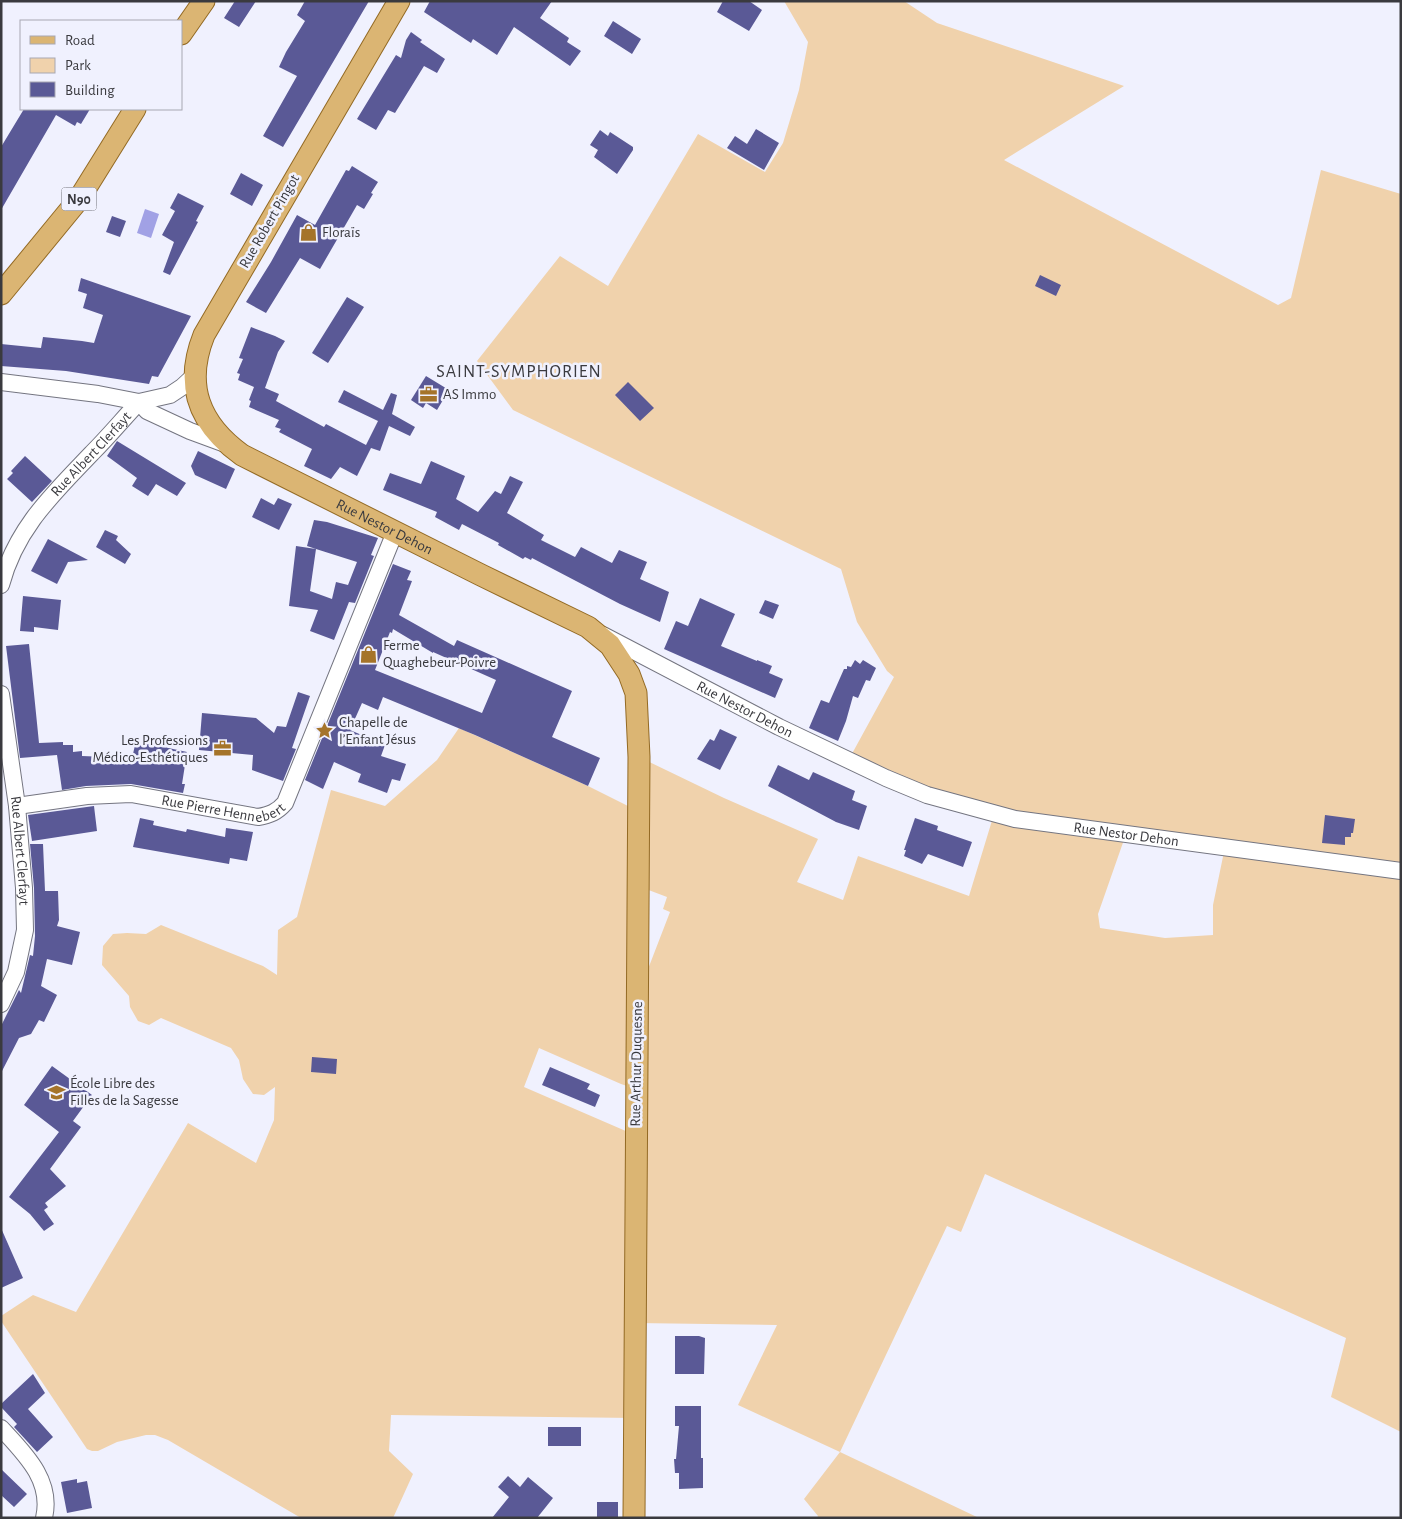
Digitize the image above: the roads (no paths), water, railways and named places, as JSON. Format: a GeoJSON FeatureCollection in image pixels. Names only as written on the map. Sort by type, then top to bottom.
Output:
{"type":"FeatureCollection","features":[{"type":"Feature","properties":{"kind":"main road"},"geometry":{"type":"LineString","coordinates":[[182,33],[204,1]]}},
{"type":"Feature","properties":{"kind":"main road","name":"Rue Robert Pingot"},"geometry":{"type":"LineString","coordinates":[[230,446],[205,416],[197,396],[195,375],[197,356],[204,335],[399,1]]}},
{"type":"Feature","properties":{"kind":"main road","name":"N90"},"geometry":{"type":"LineString","coordinates":[[5,288],[39,250],[79,199],[134,110]]}},
{"type":"Feature","properties":{"kind":"main road","name":"Rue Nestor Dehon"},"geometry":{"type":"LineString","coordinates":[[230,446],[248,459],[588,627]]}},
{"type":"Feature","properties":{"kind":"main road","name":"Rue Arthur Duquesne"},"geometry":{"type":"LineString","coordinates":[[588,627],[610,645],[620,658],[629,674],[636,693],[637,709],[639,757],[634,1518]]}},
{"type":"Feature","properties":{"kind":"street","name":"Rue Nestor Dehon"},"geometry":{"type":"LineString","coordinates":[[1,382],[98,394],[139,402],[170,395],[195,375]]}},
{"type":"Feature","properties":{"kind":"street","name":"Rue Nestor Dehon"},"geometry":{"type":"LineString","coordinates":[[139,402],[147,411],[190,431],[230,446]]}},
{"type":"Feature","properties":{"kind":"street","name":"Rue Albert Clerfayt"},"geometry":{"type":"LineString","coordinates":[[1,584],[12,553],[29,523],[46,501],[112,433],[139,402]]}},
{"type":"Feature","properties":{"kind":"street","name":"Rue Pierre Hennebert"},"geometry":{"type":"LineString","coordinates":[[17,806],[87,796],[131,794],[258,817],[269,815],[278,810],[285,803],[395,532]]}},
{"type":"Feature","properties":{"kind":"street","name":"Rue Nestor Dehon"},"geometry":{"type":"LineString","coordinates":[[588,627],[848,761],[919,791],[964,806],[1015,819],[1401,871]]}},
{"type":"Feature","properties":{"kind":"street","name":"Rue Albert Clerfayt"},"geometry":{"type":"LineString","coordinates":[[1,694],[17,806],[24,888],[25,930],[16,972],[1,1004]]}},
{"type":"Feature","properties":{"kind":"street"},"geometry":{"type":"LineString","coordinates":[[1,1428],[37,1469],[45,1494],[44,1518]]}},
{"type":"Feature","properties":{"kind":"water"},"geometry":{"type":"Polygon","coordinates":[[[145,209],[159,214],[151,238],[137,233],[145,209]]]}},
{"type":"Feature","properties":{"kind":"place","name":"Floraïs"},"geometry":{"type":"Point","coordinates":[308,232]}},
{"type":"Feature","properties":{"kind":"place","name":"AS Immo"},"geometry":{"type":"Point","coordinates":[429,394]}},
{"type":"Feature","properties":{"kind":"place","name":"Ferme Quaghebeur-Poivre"},"geometry":{"type":"Point","coordinates":[369,654]}},
{"type":"Feature","properties":{"kind":"place","name":"Chapelle de l’Enfant Jésus"},"geometry":{"type":"Point","coordinates":[325,731]}},
{"type":"Feature","properties":{"kind":"place","name":"Les Professions Médico-Esthétiques"},"geometry":{"type":"Point","coordinates":[222,749]}},
{"type":"Feature","properties":{"kind":"place","name":"École Libre des Filles de la Sagesse"},"geometry":{"type":"Point","coordinates":[56,1092]}},
{"type":"Feature","properties":{"kind":"district","name":"SAINT-SYMPHORIEN"},"geometry":{"type":"Point","coordinates":[519,371]}}]}
